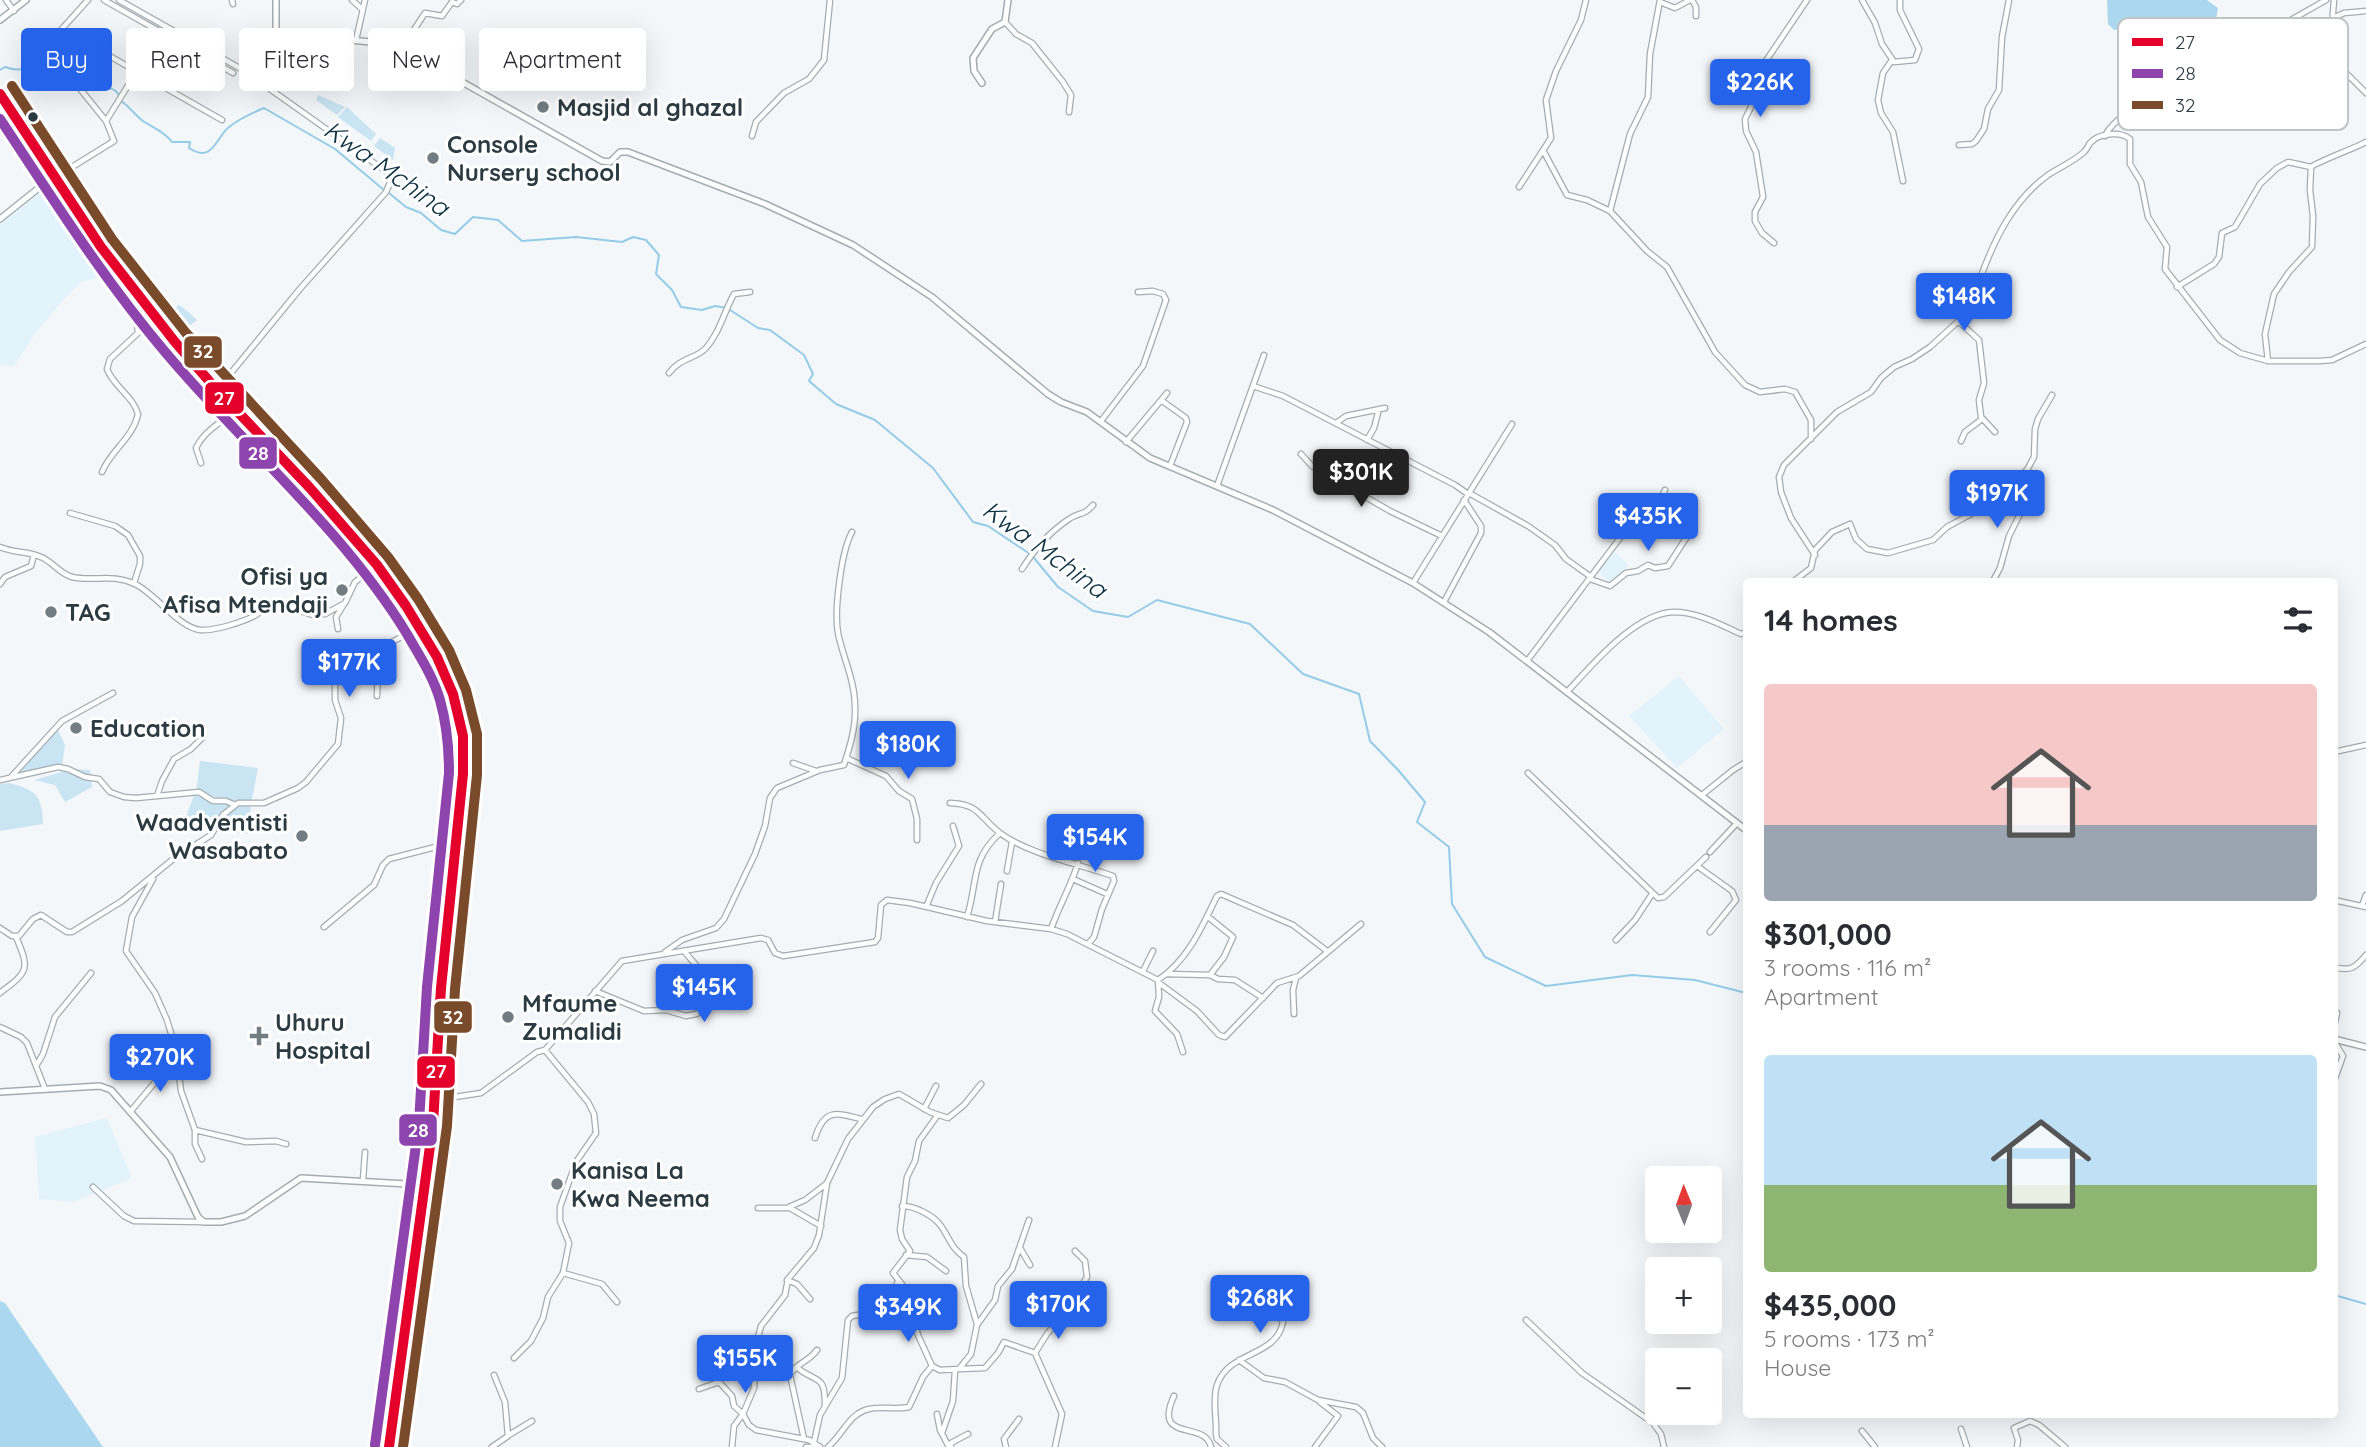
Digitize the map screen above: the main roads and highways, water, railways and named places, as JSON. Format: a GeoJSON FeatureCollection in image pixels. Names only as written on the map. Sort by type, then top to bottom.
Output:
{"type":"FeatureCollection","features":[{"type":"Feature","properties":{"kind":"highway"},"geometry":{"type":"LineString","coordinates":[[0,94],[101,247],[126,280],[217,390],[310,488],[377,565],[403,600],[446,675],[460,723],[463,775],[441,988],[435,1100],[389,1447]]}},
{"type":"Feature","properties":{"kind":"waterway","name":"Kwa Mchina"},"geometry":{"type":"LineString","coordinates":[[0,70],[5,67],[22,69],[55,62],[77,71],[102,89],[114,90],[119,96]]}},
{"type":"Feature","properties":{"kind":"waterway","name":"Kwa Mchina"},"geometry":{"type":"LineString","coordinates":[[121,101],[172,142],[190,142],[189,148],[204,153],[209,151],[233,124],[264,108],[335,149],[384,190]]}},
{"type":"Feature","properties":{"kind":"waterway","name":"Kwa Mchina"},"geometry":{"type":"LineString","coordinates":[[389,193],[406,207],[421,213],[441,230],[455,234],[473,217],[498,220],[522,241],[576,237],[622,242],[633,237],[646,240],[659,255],[656,274],[672,290],[681,307],[702,310],[715,306],[727,308],[758,328],[770,330],[804,355],[813,374],[809,381],[836,404],[875,420],[933,468],[973,522],[988,526],[1030,554]]}},
{"type":"Feature","properties":{"kind":"waterway","name":"Kwa Mchina"},"geometry":{"type":"LineString","coordinates":[[1034,558],[1058,587],[1093,611],[1128,617],[1157,600],[1250,624],[1303,674],[1359,694],[1370,741],[1425,802],[1417,822],[1449,847],[1452,904],[1485,957],[1546,986],[1632,975],[1695,980],[1743,992]]}},
{"type":"Feature","properties":{"kind":"waterway","name":"Kwa Mchina"},"geometry":{"type":"LineString","coordinates":[[2338,1296],[2366,1304]]}},
{"type":"Feature","properties":{"kind":"place","name":"Masjid al ghazal"},"geometry":{"type":"Point","coordinates":[543,107]}},
{"type":"Feature","properties":{"kind":"place","name":"Console Nursery school"},"geometry":{"type":"Point","coordinates":[433,158]}},
{"type":"Feature","properties":{"kind":"place","name":"Ofisi ya Afisa Mtendaji"},"geometry":{"type":"Point","coordinates":[342,590]}},
{"type":"Feature","properties":{"kind":"place","name":"TAG"},"geometry":{"type":"Point","coordinates":[51,612]}},
{"type":"Feature","properties":{"kind":"place","name":"Education"},"geometry":{"type":"Point","coordinates":[76,728]}},
{"type":"Feature","properties":{"kind":"place","name":"Waadventisti Wasabato"},"geometry":{"type":"Point","coordinates":[302,836]}},
{"type":"Feature","properties":{"kind":"place","name":"Mfaume Zumalidi"},"geometry":{"type":"Point","coordinates":[508,1017]}},
{"type":"Feature","properties":{"kind":"place","name":"Uhuru Hospital"},"geometry":{"type":"Point","coordinates":[259,1036]}},
{"type":"Feature","properties":{"kind":"place","name":"Kanisa La Kwa Neema"},"geometry":{"type":"Point","coordinates":[557,1184]}}]}
